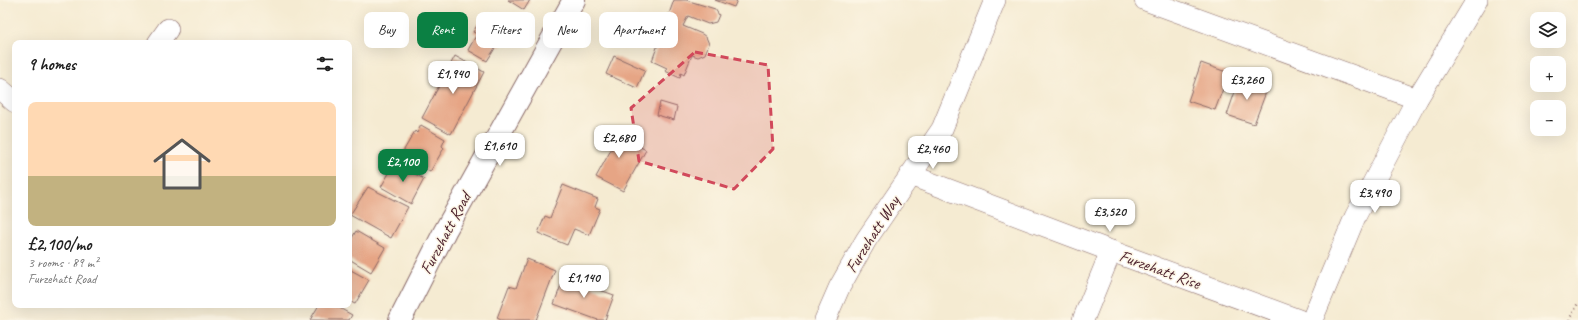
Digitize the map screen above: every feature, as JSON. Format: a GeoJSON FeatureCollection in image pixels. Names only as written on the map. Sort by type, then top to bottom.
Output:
{"type":"FeatureCollection","features":[{"type":"Feature","properties":{"kind":"street","name":"Furzehatt Road"},"geometry":{"type":"LineString","coordinates":[[400,320],[445,231],[574,0]]}},
{"type":"Feature","properties":{"kind":"street","name":"Furzehatt Way"},"geometry":{"type":"LineString","coordinates":[[825,320],[839,288],[866,240],[942,129],[995,0]]}},
{"type":"Feature","properties":{"kind":"street"},"geometry":{"type":"LineString","coordinates":[[1145,0],[1417,99]]}},
{"type":"Feature","properties":{"kind":"street"},"geometry":{"type":"LineString","coordinates":[[1312,320],[1355,217],[1417,99],[1477,0]]}},
{"type":"Feature","properties":{"kind":"street"},"geometry":{"type":"LineString","coordinates":[[0,89],[12,99]]}},
{"type":"Feature","properties":{"kind":"street","name":"Furzehatt Rise"},"geometry":{"type":"LineString","coordinates":[[910,175],[1299,320]]}},
{"type":"Feature","properties":{"kind":"street"},"geometry":{"type":"LineString","coordinates":[[1083,320],[1111,251]]}},
{"type":"Feature","properties":{"kind":"path"},"geometry":{"type":"LineString","coordinates":[[1570,320],[1578,303]]}},
{"type":"Feature","properties":{"kind":"highlighted area"},"geometry":{"type":"Polygon","coordinates":[[[695,52],[768,65],[773,149],[734,189],[639,161],[631,108],[695,52]]]}},
{"type":"Feature","properties":{"kind":"building"},"geometry":{"type":"Polygon","coordinates":[[[508,0],[530,0],[524,10],[508,0]]]}},
{"type":"Feature","properties":{"kind":"building"},"geometry":{"type":"Polygon","coordinates":[[[674,0],[686,0],[715,9],[719,15],[716,22],[708,24],[688,16],[683,26],[702,34],[706,37],[709,44],[705,54],[698,57],[692,55],[684,75],[681,73],[680,78],[665,71],[667,68],[652,61],[657,48],[678,48],[678,12],[670,12],[674,0]]]}},
{"type":"Feature","properties":{"kind":"building"},"geometry":{"type":"Polygon","coordinates":[[[715,0],[737,0],[734,7],[715,0]]]}},
{"type":"Feature","properties":{"kind":"building"},"geometry":{"type":"Polygon","coordinates":[[[476,36],[476,48],[495,48],[487,61],[468,50],[476,36]]]}},
{"type":"Feature","properties":{"kind":"building"},"geometry":{"type":"Polygon","coordinates":[[[455,56],[484,72],[451,134],[422,118],[455,56]]]}},
{"type":"Feature","properties":{"kind":"building"},"geometry":{"type":"Polygon","coordinates":[[[614,56],[645,70],[637,88],[606,74],[614,56]]]}},
{"type":"Feature","properties":{"kind":"building"},"geometry":{"type":"Polygon","coordinates":[[[1201,63],[1229,73],[1215,110],[1188,101],[1201,63]]]}},
{"type":"Feature","properties":{"kind":"building"},"geometry":{"type":"Polygon","coordinates":[[[1240,77],[1268,87],[1254,124],[1227,115],[1240,77]]]}},
{"type":"Feature","properties":{"kind":"building"},"geometry":{"type":"Polygon","coordinates":[[[660,102],[677,107],[674,120],[657,115],[660,102]]]}},
{"type":"Feature","properties":{"kind":"building"},"geometry":{"type":"Polygon","coordinates":[[[421,125],[445,139],[442,146],[444,148],[430,172],[401,155],[415,131],[417,133],[421,125]]]}},
{"type":"Feature","properties":{"kind":"building"},"geometry":{"type":"Polygon","coordinates":[[[603,127],[646,150],[623,191],[596,177],[612,148],[596,139],[603,127]]]}},
{"type":"Feature","properties":{"kind":"building"},"geometry":{"type":"Polygon","coordinates":[[[395,163],[424,179],[411,204],[381,187],[395,163]]]}},
{"type":"Feature","properties":{"kind":"building"},"geometry":{"type":"Polygon","coordinates":[[[563,185],[598,199],[595,207],[600,209],[589,235],[574,229],[567,245],[538,233],[545,216],[550,218],[563,185]]]}},
{"type":"Feature","properties":{"kind":"building"},"geometry":{"type":"Polygon","coordinates":[[[368,187],[408,207],[391,238],[352,216],[352,212],[368,187]]]}},
{"type":"Feature","properties":{"kind":"building"},"geometry":{"type":"Polygon","coordinates":[[[356,231],[385,248],[371,272],[352,261],[352,238],[356,231]]]}},
{"type":"Feature","properties":{"kind":"building"},"geometry":{"type":"Polygon","coordinates":[[[527,259],[555,270],[536,320],[501,320],[497,318],[509,286],[516,288],[527,259]]]}},
{"type":"Feature","properties":{"kind":"building"},"geometry":{"type":"Polygon","coordinates":[[[352,271],[369,280],[355,304],[352,302],[352,271]]]}},
{"type":"Feature","properties":{"kind":"building"},"geometry":{"type":"Polygon","coordinates":[[[564,277],[614,295],[605,320],[598,320],[554,304],[564,277]]]}},
{"type":"Feature","properties":{"kind":"building"},"geometry":{"type":"Polygon","coordinates":[[[317,308],[339,308],[352,315],[349,320],[310,320],[317,308]]]}}]}
